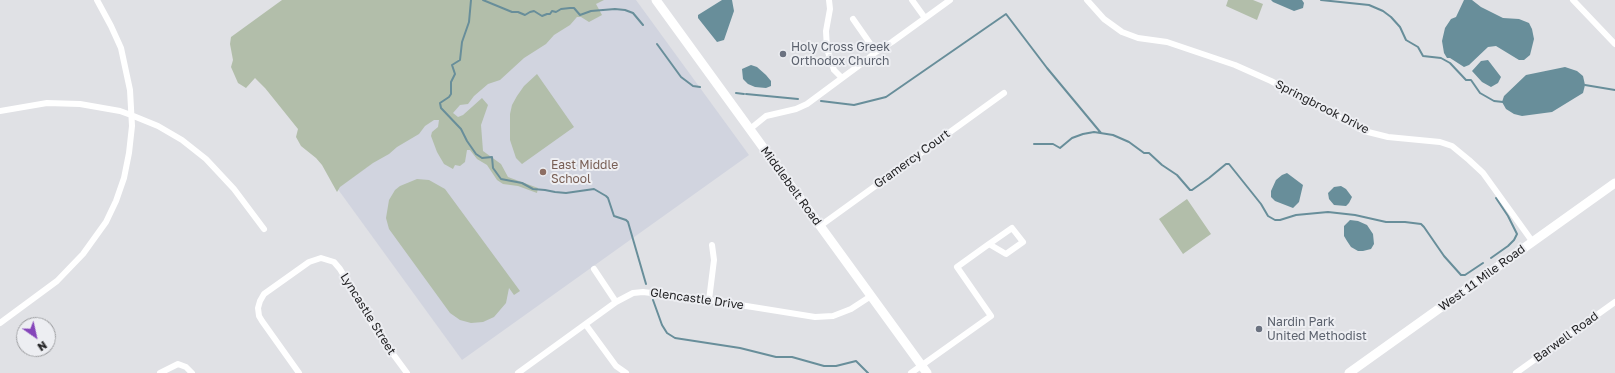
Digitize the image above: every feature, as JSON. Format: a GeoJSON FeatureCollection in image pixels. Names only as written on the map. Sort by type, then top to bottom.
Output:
{"type":"FeatureCollection","features":[{"type":"Feature","properties":{"kind":"street"},"geometry":{"type":"LineString","coordinates":[[0,323],[43,292],[67,272],[98,235],[116,201],[124,178],[131,141],[132,115],[130,90],[123,54],[111,26],[97,0]]}},
{"type":"Feature","properties":{"kind":"street","name":"Middlebelt Road"},"geometry":{"type":"LineString","coordinates":[[656,0],[924,369]]}},
{"type":"Feature","properties":{"kind":"street"},"geometry":{"type":"LineString","coordinates":[[829,0],[830,9],[826,31],[827,49],[834,70],[842,78]]}},
{"type":"Feature","properties":{"kind":"street"},"geometry":{"type":"LineString","coordinates":[[912,0],[925,18]]}},
{"type":"Feature","properties":{"kind":"street"},"geometry":{"type":"LineString","coordinates":[[750,129],[766,116],[796,110],[807,104],[876,52],[950,0]]}},
{"type":"Feature","properties":{"kind":"street","name":"Springbrook Drive"},"geometry":{"type":"LineString","coordinates":[[1087,0],[1104,19],[1122,32],[1138,38],[1167,42],[1235,65],[1271,81],[1364,131],[1388,137],[1440,142],[1452,146],[1482,173],[1532,241]]}},
{"type":"Feature","properties":{"kind":"street"},"geometry":{"type":"LineString","coordinates":[[1573,0],[1615,44]]}},
{"type":"Feature","properties":{"kind":"street"},"geometry":{"type":"LineString","coordinates":[[852,19],[876,52]]}},
{"type":"Feature","properties":{"kind":"street","name":"Gramercy Court"},"geometry":{"type":"LineString","coordinates":[[820,226],[1004,93]]}},
{"type":"Feature","properties":{"kind":"street"},"geometry":{"type":"LineString","coordinates":[[0,110],[30,105],[67,104],[108,109],[132,115],[176,136],[201,155],[234,189],[264,229]]}},
{"type":"Feature","properties":{"kind":"street","name":"West 11 Mile Road"},"geometry":{"type":"LineString","coordinates":[[1349,373],[1615,183]]}},
{"type":"Feature","properties":{"kind":"street"},"geometry":{"type":"LineString","coordinates":[[911,373],[924,369],[991,316],[957,267],[989,244],[1012,228],[1023,242],[1006,254],[989,244]]}},
{"type":"Feature","properties":{"kind":"street"},"geometry":{"type":"LineString","coordinates":[[709,300],[714,260],[712,245]]}},
{"type":"Feature","properties":{"kind":"street","name":"Lyncastle Street"},"geometry":{"type":"LineString","coordinates":[[299,373],[259,316],[258,308],[264,294],[309,262],[324,258],[334,262],[340,269],[376,331],[407,373]]}},
{"type":"Feature","properties":{"kind":"street"},"geometry":{"type":"LineString","coordinates":[[594,269],[616,302]]}},
{"type":"Feature","properties":{"kind":"street","name":"Glencastle Drive"},"geometry":{"type":"LineString","coordinates":[[518,373],[616,302],[633,293],[643,292],[709,300],[815,318],[833,316],[852,309],[871,296]]}},
{"type":"Feature","properties":{"kind":"street","name":"Barwell Road"},"geometry":{"type":"LineString","coordinates":[[1516,373],[1615,302]]}},
{"type":"Feature","properties":{"kind":"street"},"geometry":{"type":"LineString","coordinates":[[586,325],[616,366],[626,373]]}},
{"type":"Feature","properties":{"kind":"street"},"geometry":{"type":"LineString","coordinates":[[160,373],[178,364],[186,367],[192,373]]}},
{"type":"Feature","properties":{"kind":"shaded area","name":"East Middle School"},"geometry":{"type":"Polygon","coordinates":[[[601,0],[636,0],[749,155],[462,360],[337,188],[601,0]]]}},
{"type":"Feature","properties":{"kind":"green space"},"geometry":{"type":"Polygon","coordinates":[[[282,0],[604,0],[596,4],[602,15],[589,22],[581,17],[577,17],[570,25],[554,35],[546,44],[524,58],[500,80],[488,84],[474,96],[468,104],[460,105],[453,113],[458,117],[463,115],[482,98],[488,105],[481,125],[483,151],[501,164],[508,177],[538,188],[537,193],[518,186],[503,184],[497,180],[487,165],[477,159],[470,150],[467,150],[465,162],[460,166],[455,165],[453,169],[444,164],[437,152],[431,136],[432,132],[438,127],[439,120],[434,120],[425,126],[419,134],[373,163],[340,187],[337,192],[322,165],[301,146],[296,137],[298,129],[265,88],[255,78],[246,88],[238,83],[231,67],[233,60],[230,44],[231,37],[282,0]]]}},
{"type":"Feature","properties":{"kind":"green space"},"geometry":{"type":"Polygon","coordinates":[[[1228,0],[1253,0],[1263,4],[1257,20],[1226,6],[1228,0]]]}},
{"type":"Feature","properties":{"kind":"green space"},"geometry":{"type":"Polygon","coordinates":[[[537,74],[574,127],[522,164],[516,158],[510,140],[510,114],[512,105],[517,96],[524,86],[537,74]]]}},
{"type":"Feature","properties":{"kind":"green space"},"geometry":{"type":"Polygon","coordinates":[[[417,179],[429,180],[445,189],[520,291],[514,295],[509,288],[506,303],[494,317],[483,322],[471,323],[460,320],[450,313],[389,229],[386,218],[389,200],[395,190],[400,186],[417,179]]]}},
{"type":"Feature","properties":{"kind":"green space"},"geometry":{"type":"Polygon","coordinates":[[[1187,199],[1211,234],[1183,254],[1159,219],[1187,199]]]}},
{"type":"Feature","properties":{"kind":"water"},"geometry":{"type":"Polygon","coordinates":[[[722,0],[732,0],[734,11],[724,40],[717,42],[698,18],[698,15],[722,0]]]}},
{"type":"Feature","properties":{"kind":"water"},"geometry":{"type":"Polygon","coordinates":[[[1271,0],[1302,0],[1304,3],[1303,8],[1294,11],[1271,0]]]}},
{"type":"Feature","properties":{"kind":"water"},"geometry":{"type":"Polygon","coordinates":[[[1464,0],[1472,0],[1481,7],[1503,18],[1519,19],[1529,23],[1534,39],[1530,55],[1524,60],[1519,60],[1496,46],[1488,47],[1469,65],[1464,67],[1450,58],[1447,58],[1444,53],[1442,41],[1445,28],[1451,19],[1456,17],[1464,0]]]}},
{"type":"Feature","properties":{"kind":"water"},"geometry":{"type":"Polygon","coordinates":[[[1488,60],[1501,77],[1498,83],[1491,87],[1482,82],[1472,71],[1481,61],[1488,60]]]}},
{"type":"Feature","properties":{"kind":"water"},"geometry":{"type":"Polygon","coordinates":[[[751,65],[757,67],[766,75],[771,81],[771,86],[766,88],[755,87],[748,84],[743,79],[742,69],[751,65]]]}},
{"type":"Feature","properties":{"kind":"water"},"geometry":{"type":"Polygon","coordinates":[[[1565,67],[1577,71],[1583,76],[1585,85],[1583,93],[1552,112],[1522,116],[1514,114],[1506,109],[1502,102],[1504,96],[1526,75],[1565,67]]]}},
{"type":"Feature","properties":{"kind":"water"},"geometry":{"type":"Polygon","coordinates":[[[1287,173],[1303,185],[1299,202],[1293,208],[1275,201],[1271,197],[1271,191],[1276,180],[1287,173]]]}},
{"type":"Feature","properties":{"kind":"water"},"geometry":{"type":"Polygon","coordinates":[[[1341,186],[1346,189],[1352,197],[1346,206],[1334,205],[1329,199],[1328,193],[1334,187],[1341,186]]]}},
{"type":"Feature","properties":{"kind":"water"},"geometry":{"type":"Polygon","coordinates":[[[1350,220],[1358,221],[1367,225],[1373,234],[1374,244],[1371,249],[1358,251],[1351,247],[1344,236],[1344,226],[1350,220]]]}},
{"type":"Feature","properties":{"kind":"waterway"},"geometry":{"type":"LineString","coordinates":[[471,0],[469,22],[462,42],[460,60],[452,65],[455,74],[451,82],[451,94],[440,103],[441,108],[461,129],[476,154],[482,158],[492,157],[493,168],[501,179],[522,183],[533,189],[555,192],[566,193],[594,189],[606,196],[614,216],[628,222],[646,284]]}},
{"type":"Feature","properties":{"kind":"waterway"},"geometry":{"type":"LineString","coordinates":[[483,0],[512,12],[518,12],[525,15],[534,11],[542,16],[550,14],[552,11],[556,12],[561,9],[570,8],[574,8],[580,15],[591,11],[615,9],[625,10],[633,13],[643,25]]}},
{"type":"Feature","properties":{"kind":"waterway"},"geometry":{"type":"LineString","coordinates":[[1321,0],[1369,5],[1383,11],[1400,27],[1406,40],[1418,47],[1423,56],[1441,58],[1450,63],[1466,80],[1471,80],[1480,93],[1494,101],[1503,102]]}},
{"type":"Feature","properties":{"kind":"waterway"},"geometry":{"type":"LineString","coordinates":[[821,101],[854,105],[886,97],[1006,14],[1047,68],[1101,133]]}},
{"type":"Feature","properties":{"kind":"waterway"},"geometry":{"type":"LineString","coordinates":[[657,44],[681,77],[693,86],[700,87]]}},
{"type":"Feature","properties":{"kind":"waterway"},"geometry":{"type":"LineString","coordinates":[[1585,85],[1615,90]]}},
{"type":"Feature","properties":{"kind":"waterway"},"geometry":{"type":"LineString","coordinates":[[736,93],[744,94]]}},
{"type":"Feature","properties":{"kind":"waterway"},"geometry":{"type":"LineString","coordinates":[[746,94],[798,99]]}},
{"type":"Feature","properties":{"kind":"waterway"},"geometry":{"type":"LineString","coordinates":[[1034,144],[1053,144],[1060,148],[1072,138],[1083,134],[1094,132],[1113,135],[1129,142],[1144,153],[1149,153],[1162,165],[1177,175],[1190,190],[1209,178],[1226,164],[1229,164],[1261,204],[1268,216],[1275,220],[1296,215],[1328,212],[1355,215],[1386,222],[1421,224],[1444,256],[1461,275],[1465,275],[1483,263]]}},
{"type":"Feature","properties":{"kind":"waterway"},"geometry":{"type":"LineString","coordinates":[[1491,258],[1508,246],[1517,234],[1508,216],[1496,198]]}},
{"type":"Feature","properties":{"kind":"waterway"},"geometry":{"type":"LineString","coordinates":[[653,300],[662,325],[667,333],[675,338],[740,348],[776,357],[792,357],[824,366],[836,366],[856,361],[868,373]]}},
{"type":"Feature","properties":{"kind":"place","name":"Holy Cross Greek Orthodox Church"},"geometry":{"type":"Point","coordinates":[783,54]}},
{"type":"Feature","properties":{"kind":"place","name":"East Middle School"},"geometry":{"type":"Point","coordinates":[543,172]}},
{"type":"Feature","properties":{"kind":"place","name":"Nardin Park United Methodist"},"geometry":{"type":"Point","coordinates":[1259,329]}}]}
